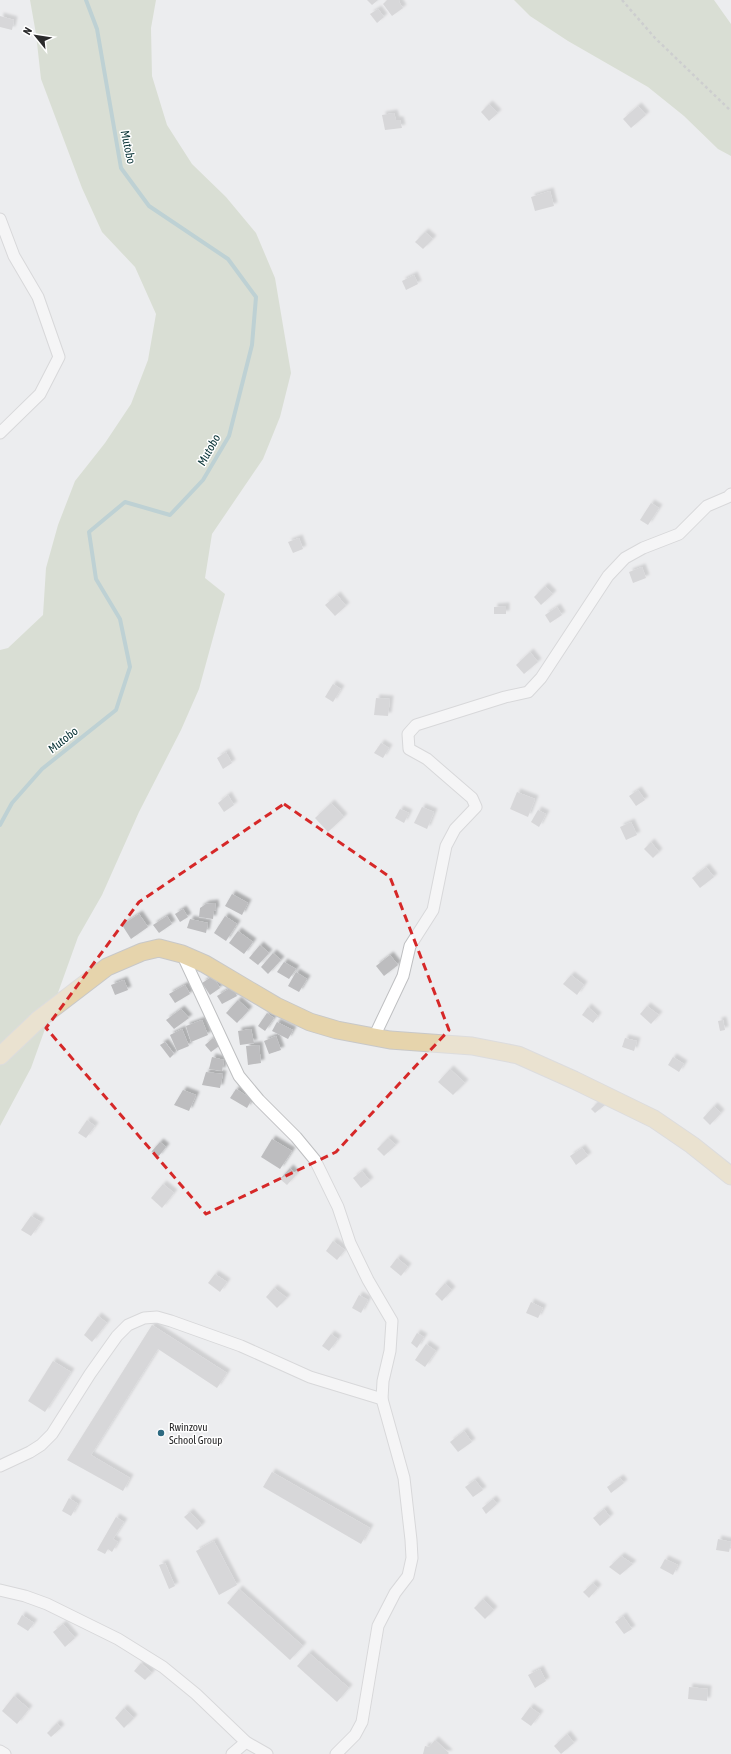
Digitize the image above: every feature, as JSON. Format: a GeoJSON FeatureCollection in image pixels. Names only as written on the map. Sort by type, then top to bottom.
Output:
{"type":"FeatureCollection","features":[{"type":"Feature","properties":{"kind":"main road"},"geometry":{"type":"LineString","coordinates":[[0,1056],[39,1019],[107,967],[142,952],[159,948],[182,954],[205,964],[276,1006],[310,1022],[390,1040],[472,1046],[518,1055],[574,1080],[654,1119],[692,1145],[731,1176]]}},
{"type":"Feature","properties":{"kind":"street"},"geometry":{"type":"LineString","coordinates":[[0,219],[14,256],[38,297],[59,357],[40,394],[0,433]]}},
{"type":"Feature","properties":{"kind":"street"},"geometry":{"type":"LineString","coordinates":[[374,1037],[403,976],[410,946],[432,910],[446,846],[455,829],[476,807],[472,798],[427,759],[409,749],[408,734],[416,725],[505,697],[528,692],[541,678],[608,576],[626,558],[643,548],[679,534],[708,506],[728,498],[731,494]]}},
{"type":"Feature","properties":{"kind":"street"},"geometry":{"type":"LineString","coordinates":[[182,954],[239,1076],[259,1100],[296,1137],[316,1160],[338,1207],[350,1243],[368,1280],[392,1321],[390,1351],[383,1381],[382,1399],[404,1478],[412,1540],[412,1558],[408,1576],[395,1593],[378,1626],[362,1722],[355,1735],[336,1754]]}},
{"type":"Feature","properties":{"kind":"street"},"geometry":{"type":"LineString","coordinates":[[0,1466],[30,1452],[41,1445],[52,1434],[90,1374],[117,1336],[128,1325],[144,1318],[157,1317],[171,1321],[241,1346],[310,1377],[382,1399]]}},
{"type":"Feature","properties":{"kind":"street"},"geometry":{"type":"LineString","coordinates":[[0,1590],[25,1596],[47,1604],[118,1639],[156,1663],[196,1694],[246,1742],[266,1754]]}},
{"type":"Feature","properties":{"kind":"street"},"geometry":{"type":"LineString","coordinates":[[232,1754],[246,1742]]}},
{"type":"Feature","properties":{"kind":"street"},"geometry":{"type":"LineString","coordinates":[[0,1751],[5,1754]]}},
{"type":"Feature","properties":{"kind":"path"},"geometry":{"type":"LineString","coordinates":[[622,0],[655,38],[731,111]]}},
{"type":"Feature","properties":{"kind":"highlighted area"},"geometry":{"type":"Polygon","coordinates":[[[284,804],[390,877],[449,1030],[336,1152],[206,1214],[46,1028],[139,902],[284,804]]]}},
{"type":"Feature","properties":{"kind":"green space"},"geometry":{"type":"Polygon","coordinates":[[[30,0],[156,0],[151,28],[152,76],[167,125],[192,164],[226,197],[256,233],[275,278],[291,373],[280,417],[263,459],[212,534],[205,578],[225,594],[199,689],[181,730],[139,812],[102,895],[78,937],[31,1068],[0,1126],[0,650],[8,648],[43,615],[46,568],[58,525],[75,481],[105,443],[131,404],[148,360],[156,314],[135,267],[102,232],[82,188],[41,79],[36,34],[30,0]]]}},
{"type":"Feature","properties":{"kind":"green space"},"geometry":{"type":"Polygon","coordinates":[[[514,0],[714,0],[731,24],[731,156],[718,149],[684,116],[648,87],[568,41],[530,16],[514,0]]]}},
{"type":"Feature","properties":{"kind":"building"},"geometry":{"type":"Polygon","coordinates":[[[367,0],[378,0],[372,5],[367,0]]]}},
{"type":"Feature","properties":{"kind":"building"},"geometry":{"type":"Polygon","coordinates":[[[387,0],[400,0],[399,2],[403,8],[392,16],[383,4],[387,0]]]}},
{"type":"Feature","properties":{"kind":"building"},"geometry":{"type":"Polygon","coordinates":[[[378,9],[384,17],[377,23],[370,14],[378,9]]]}},
{"type":"Feature","properties":{"kind":"building"},"geometry":{"type":"Polygon","coordinates":[[[0,16],[14,20],[12,30],[0,27],[0,16]]]}},
{"type":"Feature","properties":{"kind":"building"},"geometry":{"type":"Polygon","coordinates":[[[489,104],[498,113],[489,121],[481,112],[489,104]]]}},
{"type":"Feature","properties":{"kind":"building"},"geometry":{"type":"Polygon","coordinates":[[[638,106],[646,115],[631,128],[623,119],[638,106]]]}},
{"type":"Feature","properties":{"kind":"building"},"geometry":{"type":"Polygon","coordinates":[[[394,113],[396,120],[400,120],[402,128],[385,130],[382,115],[394,113]]]}},
{"type":"Feature","properties":{"kind":"building"},"geometry":{"type":"Polygon","coordinates":[[[550,191],[554,206],[535,211],[531,197],[550,191]]]}},
{"type":"Feature","properties":{"kind":"building"},"geometry":{"type":"Polygon","coordinates":[[[425,232],[433,239],[423,249],[415,242],[425,232]]]}},
{"type":"Feature","properties":{"kind":"building"},"geometry":{"type":"Polygon","coordinates":[[[414,275],[418,284],[406,290],[402,281],[414,275]]]}},
{"type":"Feature","properties":{"kind":"building"},"geometry":{"type":"Polygon","coordinates":[[[651,503],[659,508],[648,525],[640,520],[651,503]]]}},
{"type":"Feature","properties":{"kind":"building"},"geometry":{"type":"Polygon","coordinates":[[[299,538],[303,549],[293,553],[288,542],[299,538]]]}},
{"type":"Feature","properties":{"kind":"building"},"geometry":{"type":"Polygon","coordinates":[[[642,567],[646,578],[633,583],[629,572],[642,567]]]}},
{"type":"Feature","properties":{"kind":"building"},"geometry":{"type":"Polygon","coordinates":[[[545,586],[553,594],[541,605],[534,597],[545,586]]]}},
{"type":"Feature","properties":{"kind":"building"},"geometry":{"type":"Polygon","coordinates":[[[337,595],[346,606],[335,616],[325,605],[337,595]]]}},
{"type":"Feature","properties":{"kind":"building"},"geometry":{"type":"Polygon","coordinates":[[[506,606],[506,614],[494,614],[494,607],[506,606]]]}},
{"type":"Feature","properties":{"kind":"building"},"geometry":{"type":"Polygon","coordinates":[[[557,607],[562,615],[550,623],[545,615],[557,607]]]}},
{"type":"Feature","properties":{"kind":"building"},"geometry":{"type":"Polygon","coordinates":[[[530,652],[538,662],[524,674],[516,665],[530,652]]]}},
{"type":"Feature","properties":{"kind":"building"},"geometry":{"type":"Polygon","coordinates":[[[333,684],[341,689],[333,702],[325,697],[333,684]]]}},
{"type":"Feature","properties":{"kind":"building"},"geometry":{"type":"Polygon","coordinates":[[[376,698],[390,699],[388,716],[374,715],[376,698]]]}},
{"type":"Feature","properties":{"kind":"building"},"geometry":{"type":"Polygon","coordinates":[[[381,743],[389,748],[383,758],[374,753],[381,743]]]}},
{"type":"Feature","properties":{"kind":"building"},"geometry":{"type":"Polygon","coordinates":[[[226,752],[232,763],[223,769],[217,758],[226,752]]]}},
{"type":"Feature","properties":{"kind":"building"},"geometry":{"type":"Polygon","coordinates":[[[638,790],[645,800],[636,806],[629,796],[638,790]]]}},
{"type":"Feature","properties":{"kind":"building"},"geometry":{"type":"Polygon","coordinates":[[[517,792],[535,799],[528,817],[510,809],[517,792]]]}},
{"type":"Feature","properties":{"kind":"building"},"geometry":{"type":"Polygon","coordinates":[[[228,795],[234,805],[224,812],[218,803],[228,795]]]}},
{"type":"Feature","properties":{"kind":"building"},"geometry":{"type":"Polygon","coordinates":[[[331,803],[344,817],[328,832],[315,818],[331,803]]]}},
{"type":"Feature","properties":{"kind":"building"},"geometry":{"type":"Polygon","coordinates":[[[422,807],[434,812],[427,829],[414,823],[422,807]]]}},
{"type":"Feature","properties":{"kind":"building"},"geometry":{"type":"Polygon","coordinates":[[[400,809],[409,813],[404,823],[395,818],[400,809]]]}},
{"type":"Feature","properties":{"kind":"building"},"geometry":{"type":"Polygon","coordinates":[[[538,810],[546,814],[539,827],[531,822],[538,810]]]}},
{"type":"Feature","properties":{"kind":"building"},"geometry":{"type":"Polygon","coordinates":[[[631,822],[637,835],[626,840],[620,827],[631,822]]]}},
{"type":"Feature","properties":{"kind":"building"},"geometry":{"type":"Polygon","coordinates":[[[651,842],[659,852],[653,858],[644,849],[651,842]]]}},
{"type":"Feature","properties":{"kind":"building"},"geometry":{"type":"Polygon","coordinates":[[[706,867],[714,877],[700,888],[692,878],[706,867]]]}},
{"type":"Feature","properties":{"kind":"building"},"geometry":{"type":"Polygon","coordinates":[[[232,894],[248,903],[242,915],[225,906],[232,894]]]}},
{"type":"Feature","properties":{"kind":"building"},"geometry":{"type":"Polygon","coordinates":[[[215,903],[216,910],[214,911],[213,919],[199,917],[200,908],[206,904],[215,903]]]}},
{"type":"Feature","properties":{"kind":"building"},"geometry":{"type":"Polygon","coordinates":[[[183,909],[188,917],[180,922],[175,914],[183,909]]]}},
{"type":"Feature","properties":{"kind":"building"},"geometry":{"type":"Polygon","coordinates":[[[139,914],[148,927],[131,939],[122,925],[139,914]]]}},
{"type":"Feature","properties":{"kind":"building"},"geometry":{"type":"Polygon","coordinates":[[[167,916],[172,924],[159,933],[153,925],[167,916]]]}},
{"type":"Feature","properties":{"kind":"building"},"geometry":{"type":"Polygon","coordinates":[[[225,916],[237,924],[226,941],[214,933],[225,916]]]}},
{"type":"Feature","properties":{"kind":"building"},"geometry":{"type":"Polygon","coordinates":[[[190,919],[208,923],[206,933],[187,928],[190,919]]]}},
{"type":"Feature","properties":{"kind":"building"},"geometry":{"type":"Polygon","coordinates":[[[238,931],[253,942],[244,954],[229,943],[238,931]]]}},
{"type":"Feature","properties":{"kind":"building"},"geometry":{"type":"Polygon","coordinates":[[[260,945],[269,953],[258,965],[249,958],[260,945]]]}},
{"type":"Feature","properties":{"kind":"building"},"geometry":{"type":"Polygon","coordinates":[[[273,953],[281,960],[268,974],[261,967],[273,953]]]}},
{"type":"Feature","properties":{"kind":"building"},"geometry":{"type":"Polygon","coordinates":[[[390,955],[398,965],[384,976],[376,966],[390,955]]]}},
{"type":"Feature","properties":{"kind":"building"},"geometry":{"type":"Polygon","coordinates":[[[284,962],[296,969],[289,979],[277,972],[284,962]]]}},
{"type":"Feature","properties":{"kind":"building"},"geometry":{"type":"Polygon","coordinates":[[[296,972],[307,979],[299,992],[288,986],[296,972]]]}},
{"type":"Feature","properties":{"kind":"building"},"geometry":{"type":"Polygon","coordinates":[[[571,975],[584,985],[577,995],[563,984],[571,975]]]}},
{"type":"Feature","properties":{"kind":"building"},"geometry":{"type":"Polygon","coordinates":[[[213,976],[220,988],[210,995],[202,983],[213,976]]]}},
{"type":"Feature","properties":{"kind":"building"},"geometry":{"type":"Polygon","coordinates":[[[124,980],[128,990],[115,995],[111,985],[124,980]]]}},
{"type":"Feature","properties":{"kind":"building"},"geometry":{"type":"Polygon","coordinates":[[[185,985],[190,994],[175,1003],[169,994],[185,985]]]}},
{"type":"Feature","properties":{"kind":"building"},"geometry":{"type":"Polygon","coordinates":[[[232,987],[237,996],[222,1004],[217,996],[232,987]]]}},
{"type":"Feature","properties":{"kind":"building"},"geometry":{"type":"Polygon","coordinates":[[[238,1000],[249,1010],[237,1023],[226,1013],[238,1000]]]}},
{"type":"Feature","properties":{"kind":"building"},"geometry":{"type":"Polygon","coordinates":[[[647,1006],[659,1015],[651,1024],[640,1014],[647,1006]]]}},
{"type":"Feature","properties":{"kind":"building"},"geometry":{"type":"Polygon","coordinates":[[[588,1007],[598,1016],[593,1023],[582,1015],[588,1007]]]}},
{"type":"Feature","properties":{"kind":"building"},"geometry":{"type":"Polygon","coordinates":[[[181,1009],[189,1018],[174,1029],[166,1020],[181,1009]]]}},
{"type":"Feature","properties":{"kind":"building"},"geometry":{"type":"Polygon","coordinates":[[[267,1013],[274,1018],[265,1031],[258,1026],[267,1013]]]}},
{"type":"Feature","properties":{"kind":"building"},"geometry":{"type":"Polygon","coordinates":[[[202,1020],[208,1035],[191,1042],[186,1026],[202,1020]]]}},
{"type":"Feature","properties":{"kind":"building"},"geometry":{"type":"Polygon","coordinates":[[[723,1020],[725,1030],[720,1031],[718,1021],[723,1020]]]}},
{"type":"Feature","properties":{"kind":"building"},"geometry":{"type":"Polygon","coordinates":[[[277,1022],[293,1030],[288,1039],[272,1031],[277,1022]]]}},
{"type":"Feature","properties":{"kind":"building"},"geometry":{"type":"Polygon","coordinates":[[[182,1029],[189,1046],[177,1051],[170,1035],[182,1029]]]}},
{"type":"Feature","properties":{"kind":"building"},"geometry":{"type":"Polygon","coordinates":[[[251,1029],[254,1043],[240,1045],[238,1031],[251,1029]]]}},
{"type":"Feature","properties":{"kind":"building"},"geometry":{"type":"Polygon","coordinates":[[[276,1036],[281,1050],[269,1054],[264,1041],[276,1036]]]}},
{"type":"Feature","properties":{"kind":"building"},"geometry":{"type":"Polygon","coordinates":[[[213,1038],[219,1046],[211,1052],[205,1045],[213,1038]]]}},
{"type":"Feature","properties":{"kind":"building"},"geometry":{"type":"Polygon","coordinates":[[[625,1038],[637,1041],[634,1051],[622,1047],[625,1038]]]}},
{"type":"Feature","properties":{"kind":"building"},"geometry":{"type":"Polygon","coordinates":[[[165,1042],[174,1054],[170,1058],[160,1045],[165,1042]]]}},
{"type":"Feature","properties":{"kind":"building"},"geometry":{"type":"Polygon","coordinates":[[[259,1045],[261,1063],[248,1065],[246,1046],[259,1045]]]}},
{"type":"Feature","properties":{"kind":"building"},"geometry":{"type":"Polygon","coordinates":[[[212,1057],[224,1060],[222,1071],[209,1069],[212,1057]]]}},
{"type":"Feature","properties":{"kind":"building"},"geometry":{"type":"Polygon","coordinates":[[[673,1057],[684,1064],[679,1072],[668,1065],[673,1057]]]}},
{"type":"Feature","properties":{"kind":"building"},"geometry":{"type":"Polygon","coordinates":[[[450,1069],[465,1083],[453,1095],[438,1082],[450,1069]]]}},
{"type":"Feature","properties":{"kind":"building"},"geometry":{"type":"Polygon","coordinates":[[[206,1072],[223,1074],[220,1088],[202,1085],[206,1072]]]}},
{"type":"Feature","properties":{"kind":"building"},"geometry":{"type":"Polygon","coordinates":[[[236,1089],[252,1099],[247,1108],[230,1098],[236,1089]]]}},
{"type":"Feature","properties":{"kind":"building"},"geometry":{"type":"Polygon","coordinates":[[[183,1090],[196,1095],[189,1111],[174,1105],[183,1090]]]}},
{"type":"Feature","properties":{"kind":"building"},"geometry":{"type":"Polygon","coordinates":[[[600,1100],[605,1105],[595,1113],[591,1109],[600,1100]]]}},
{"type":"Feature","properties":{"kind":"building"},"geometry":{"type":"Polygon","coordinates":[[[714,1106],[721,1113],[710,1125],[703,1118],[714,1106]]]}},
{"type":"Feature","properties":{"kind":"building"},"geometry":{"type":"Polygon","coordinates":[[[87,1120],[95,1126],[86,1138],[78,1133],[87,1120]]]}},
{"type":"Feature","properties":{"kind":"building"},"geometry":{"type":"Polygon","coordinates":[[[388,1138],[396,1145],[384,1156],[377,1149],[388,1138]]]}},
{"type":"Feature","properties":{"kind":"building"},"geometry":{"type":"Polygon","coordinates":[[[272,1139],[292,1151],[280,1169],[261,1157],[272,1139]]]}},
{"type":"Feature","properties":{"kind":"building"},"geometry":{"type":"Polygon","coordinates":[[[160,1142],[166,1147],[158,1157],[151,1152],[160,1142]]]}},
{"type":"Feature","properties":{"kind":"building"},"geometry":{"type":"Polygon","coordinates":[[[582,1148],[588,1156],[576,1165],[570,1156],[582,1148]]]}},
{"type":"Feature","properties":{"kind":"building"},"geometry":{"type":"Polygon","coordinates":[[[290,1168],[296,1175],[287,1185],[280,1179],[290,1168]]]}},
{"type":"Feature","properties":{"kind":"building"},"geometry":{"type":"Polygon","coordinates":[[[362,1171],[370,1181],[361,1188],[353,1178],[362,1171]]]}},
{"type":"Feature","properties":{"kind":"building"},"geometry":{"type":"Polygon","coordinates":[[[163,1184],[174,1193],[162,1208],[151,1198],[163,1184]]]}},
{"type":"Feature","properties":{"kind":"building"},"geometry":{"type":"Polygon","coordinates":[[[31,1216],[41,1222],[31,1236],[21,1230],[31,1216]]]}},
{"type":"Feature","properties":{"kind":"building"},"geometry":{"type":"Polygon","coordinates":[[[333,1241],[345,1250],[337,1260],[326,1251],[333,1241]]]}},
{"type":"Feature","properties":{"kind":"building"},"geometry":{"type":"Polygon","coordinates":[[[397,1258],[408,1267],[401,1276],[390,1267],[397,1258]]]}},
{"type":"Feature","properties":{"kind":"building"},"geometry":{"type":"Polygon","coordinates":[[[215,1274],[227,1282],[220,1292],[208,1283],[215,1274]]]}},
{"type":"Feature","properties":{"kind":"building"},"geometry":{"type":"Polygon","coordinates":[[[445,1283],[452,1290],[442,1301],[435,1294],[445,1283]]]}},
{"type":"Feature","properties":{"kind":"building"},"geometry":{"type":"Polygon","coordinates":[[[274,1288],[287,1298],[277,1308],[266,1297],[274,1288]]]}},
{"type":"Feature","properties":{"kind":"building"},"geometry":{"type":"Polygon","coordinates":[[[359,1295],[368,1300],[361,1313],[352,1308],[359,1295]]]}},
{"type":"Feature","properties":{"kind":"building"},"geometry":{"type":"Polygon","coordinates":[[[531,1302],[543,1308],[538,1318],[526,1313],[531,1302]]]}},
{"type":"Feature","properties":{"kind":"building"},"geometry":{"type":"Polygon","coordinates":[[[98,1316],[107,1323],[92,1342],[84,1335],[98,1316]]]}},
{"type":"Feature","properties":{"kind":"building"},"geometry":{"type":"Polygon","coordinates":[[[152,1325],[227,1373],[217,1388],[158,1349],[91,1455],[130,1478],[123,1491],[67,1460],[152,1325]]]}},
{"type":"Feature","properties":{"kind":"building"},"geometry":{"type":"Polygon","coordinates":[[[417,1333],[424,1337],[417,1348],[411,1343],[417,1333]]]}},
{"type":"Feature","properties":{"kind":"building"},"geometry":{"type":"Polygon","coordinates":[[[331,1334],[338,1339],[329,1351],[322,1346],[331,1334]]]}},
{"type":"Feature","properties":{"kind":"building"},"geometry":{"type":"Polygon","coordinates":[[[426,1344],[436,1351],[425,1367],[415,1360],[426,1344]]]}},
{"type":"Feature","properties":{"kind":"building"},"geometry":{"type":"Polygon","coordinates":[[[53,1361],[71,1372],[45,1412],[28,1401],[53,1361]]]}},
{"type":"Feature","properties":{"kind":"building"},"geometry":{"type":"Polygon","coordinates":[[[464,1431],[472,1442],[458,1452],[450,1442],[464,1431]]]}},
{"type":"Feature","properties":{"kind":"building"},"geometry":{"type":"Polygon","coordinates":[[[272,1472],[370,1528],[361,1544],[263,1487],[272,1472]]]}},
{"type":"Feature","properties":{"kind":"building"},"geometry":{"type":"Polygon","coordinates":[[[620,1478],[624,1483],[611,1493],[607,1487],[620,1478]]]}},
{"type":"Feature","properties":{"kind":"building"},"geometry":{"type":"Polygon","coordinates":[[[475,1480],[483,1490],[473,1497],[465,1487],[475,1480]]]}},
{"type":"Feature","properties":{"kind":"building"},"geometry":{"type":"Polygon","coordinates":[[[69,1498],[78,1504],[71,1516],[62,1511],[69,1498]]]}},
{"type":"Feature","properties":{"kind":"building"},"geometry":{"type":"Polygon","coordinates":[[[493,1499],[497,1504],[486,1514],[482,1508],[493,1499]]]}},
{"type":"Feature","properties":{"kind":"building"},"geometry":{"type":"Polygon","coordinates":[[[604,1509],[610,1517],[600,1526],[593,1518],[604,1509]]]}},
{"type":"Feature","properties":{"kind":"building"},"geometry":{"type":"Polygon","coordinates":[[[190,1512],[202,1525],[197,1530],[184,1517],[190,1512]]]}},
{"type":"Feature","properties":{"kind":"building"},"geometry":{"type":"Polygon","coordinates":[[[116,1517],[124,1522],[113,1539],[118,1542],[112,1552],[108,1549],[105,1554],[97,1550],[116,1517]]]}},
{"type":"Feature","properties":{"kind":"building"},"geometry":{"type":"Polygon","coordinates":[[[718,1539],[731,1542],[729,1552],[716,1550],[718,1539]]]}},
{"type":"Feature","properties":{"kind":"building"},"geometry":{"type":"Polygon","coordinates":[[[214,1541],[237,1585],[219,1595],[196,1551],[214,1541]]]}},
{"type":"Feature","properties":{"kind":"building"},"geometry":{"type":"Polygon","coordinates":[[[621,1556],[633,1564],[620,1575],[609,1567],[621,1556]]]}},
{"type":"Feature","properties":{"kind":"building"},"geometry":{"type":"Polygon","coordinates":[[[665,1559],[678,1565],[673,1575],[660,1568],[665,1559]]]}},
{"type":"Feature","properties":{"kind":"building"},"geometry":{"type":"Polygon","coordinates":[[[165,1563],[175,1586],[169,1589],[159,1565],[165,1563]]]}},
{"type":"Feature","properties":{"kind":"building"},"geometry":{"type":"Polygon","coordinates":[[[593,1583],[598,1588],[589,1598],[583,1592],[593,1583]]]}},
{"type":"Feature","properties":{"kind":"building"},"geometry":{"type":"Polygon","coordinates":[[[239,1589],[303,1646],[290,1660],[227,1603],[239,1589]]]}},
{"type":"Feature","properties":{"kind":"building"},"geometry":{"type":"Polygon","coordinates":[[[483,1599],[494,1610],[485,1619],[474,1608],[483,1599]]]}},
{"type":"Feature","properties":{"kind":"building"},"geometry":{"type":"Polygon","coordinates":[[[22,1615],[34,1623],[28,1631],[17,1624],[22,1615]]]}},
{"type":"Feature","properties":{"kind":"building"},"geometry":{"type":"Polygon","coordinates":[[[623,1616],[632,1629],[624,1634],[615,1622],[623,1616]]]}},
{"type":"Feature","properties":{"kind":"building"},"geometry":{"type":"Polygon","coordinates":[[[63,1624],[75,1638],[65,1647],[53,1632],[63,1624]]]}},
{"type":"Feature","properties":{"kind":"building"},"geometry":{"type":"Polygon","coordinates":[[[309,1653],[349,1688],[337,1702],[297,1666],[309,1653]]]}},
{"type":"Feature","properties":{"kind":"building"},"geometry":{"type":"Polygon","coordinates":[[[141,1663],[152,1673],[145,1680],[134,1671],[141,1663]]]}},
{"type":"Feature","properties":{"kind":"building"},"geometry":{"type":"Polygon","coordinates":[[[540,1669],[546,1681],[535,1688],[528,1675],[540,1669]]]}},
{"type":"Feature","properties":{"kind":"building"},"geometry":{"type":"Polygon","coordinates":[[[689,1687],[708,1689],[707,1701],[688,1699],[689,1687]]]}},
{"type":"Feature","properties":{"kind":"building"},"geometry":{"type":"Polygon","coordinates":[[[14,1696],[29,1709],[17,1724],[2,1711],[14,1696]]]}},
{"type":"Feature","properties":{"kind":"building"},"geometry":{"type":"Polygon","coordinates":[[[530,1707],[540,1714],[531,1726],[521,1719],[530,1707]]]}},
{"type":"Feature","properties":{"kind":"building"},"geometry":{"type":"Polygon","coordinates":[[[124,1708],[134,1718],[124,1728],[115,1718],[124,1708]]]}},
{"type":"Feature","properties":{"kind":"building"},"geometry":{"type":"Polygon","coordinates":[[[57,1723],[61,1728],[51,1737],[47,1733],[57,1723]]]}},
{"type":"Feature","properties":{"kind":"building"},"geometry":{"type":"Polygon","coordinates":[[[567,1734],[574,1743],[561,1754],[554,1746],[567,1734]]]}},
{"type":"Feature","properties":{"kind":"building"},"geometry":{"type":"Polygon","coordinates":[[[435,1740],[449,1753],[448,1754],[423,1754],[425,1746],[429,1747],[435,1740]]]}},
{"type":"Feature","properties":{"kind":"waterway","name":"Mutobo"},"geometry":{"type":"LineString","coordinates":[[0,825],[12,803],[42,769],[116,710],[130,667],[120,619],[96,579],[89,532],[125,502],[170,515],[203,480],[229,436],[252,345],[256,297],[228,259],[149,206],[121,168],[97,29],[86,0]]}},
{"type":"Feature","properties":{"kind":"place","name":"Rwinzovu School Group"},"geometry":{"type":"Point","coordinates":[161,1433]}}]}
